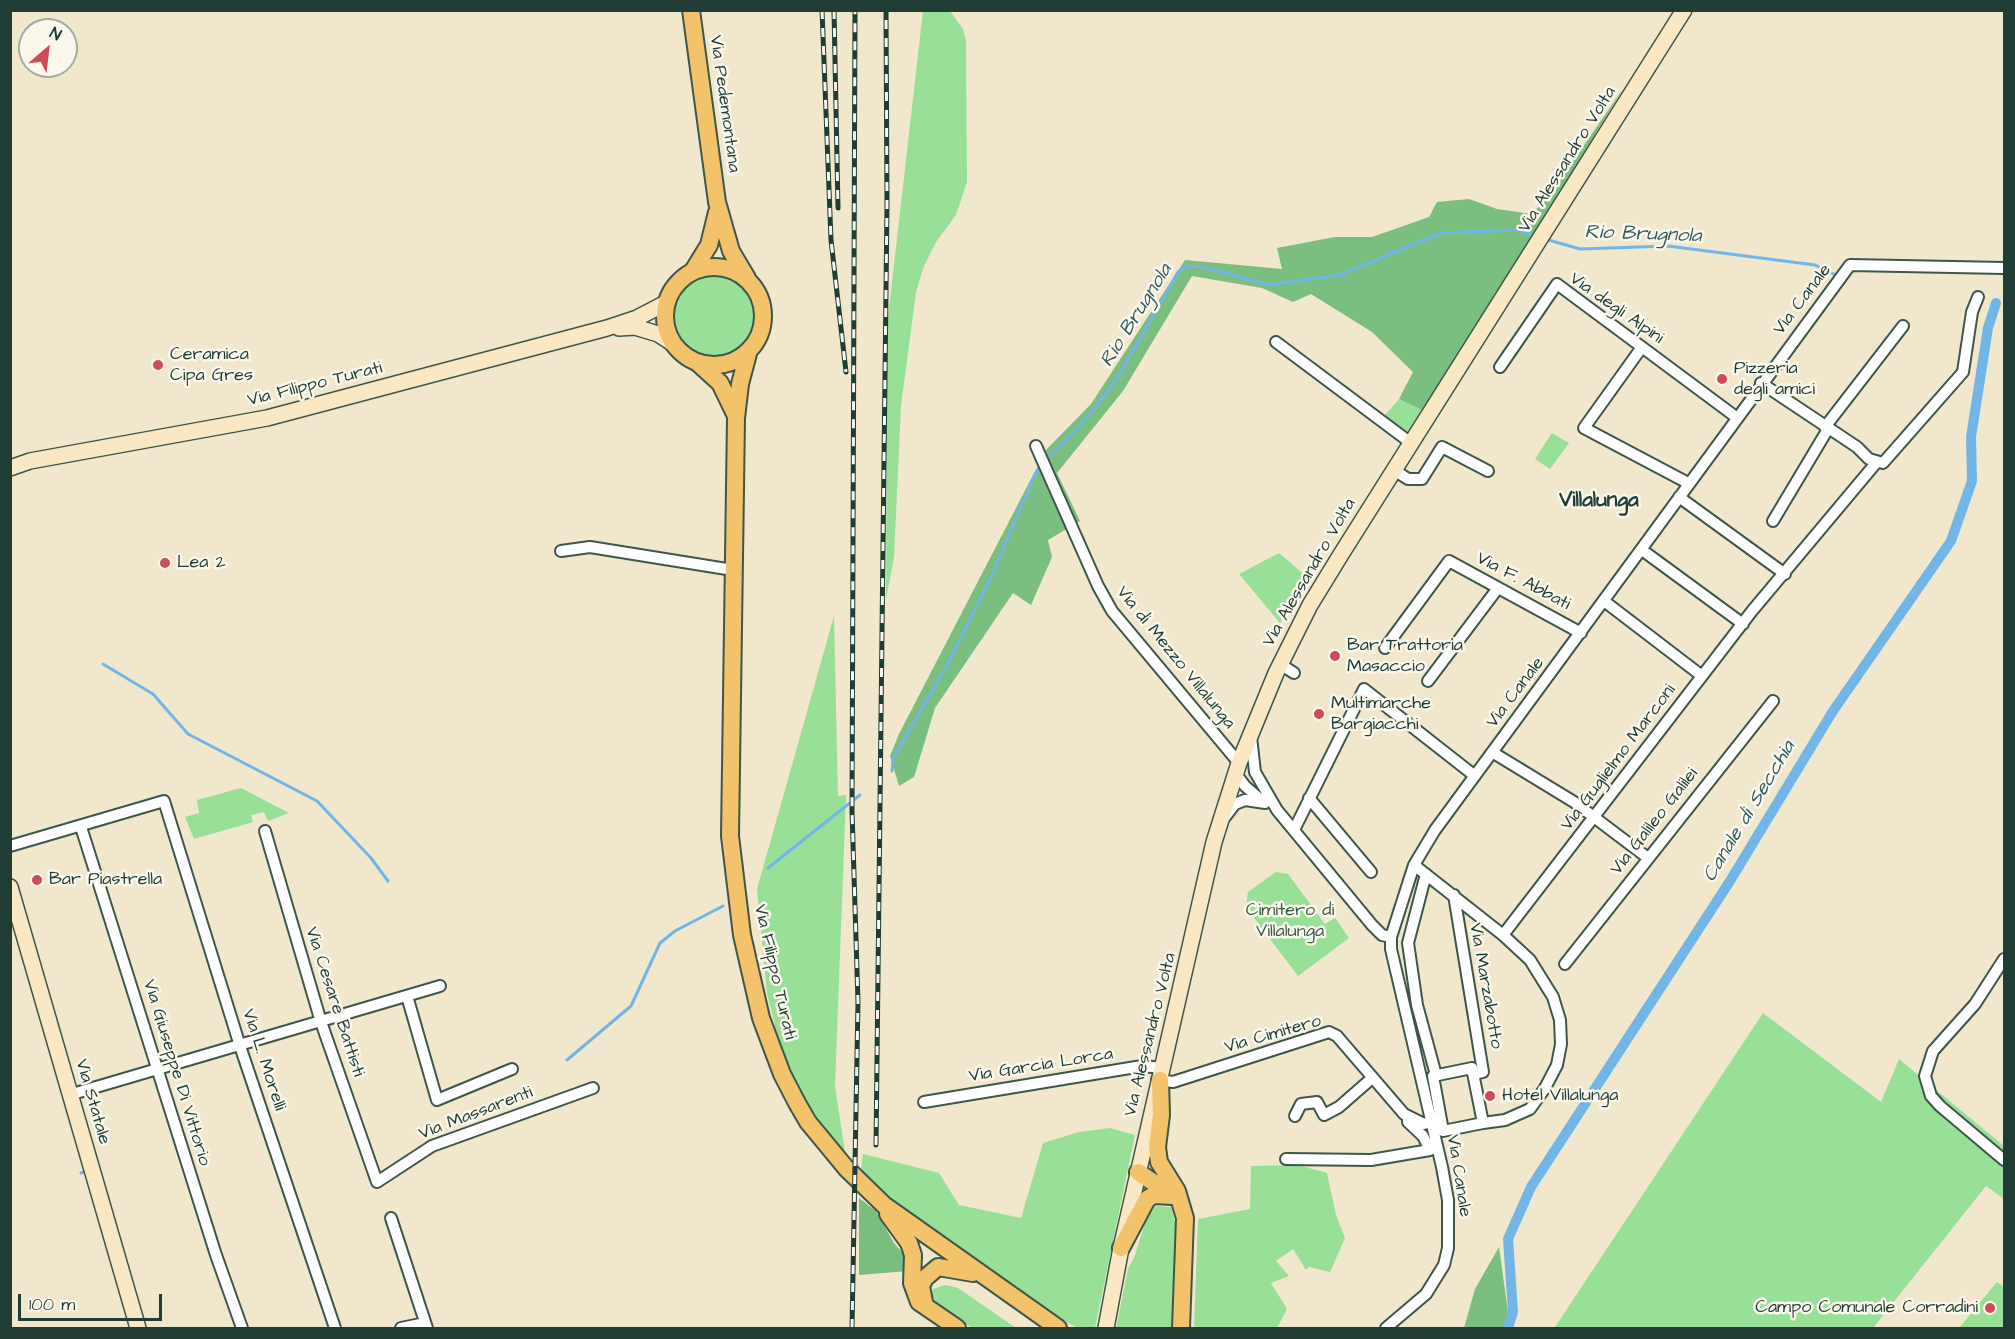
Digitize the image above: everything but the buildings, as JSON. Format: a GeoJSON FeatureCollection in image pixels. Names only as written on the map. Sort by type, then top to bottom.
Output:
{"type":"FeatureCollection","features":[{"type":"Feature","properties":{"kind":"main road","name":"Via Pedemontana"},"geometry":{"type":"LineString","coordinates":[[691,10],[717,202]]}},
{"type":"Feature","properties":{"kind":"main road","name":"Via Alessandro Volta"},"geometry":{"type":"LineString","coordinates":[[1106,1329],[1121,1248],[1214,842],[1237,768],[1280,664],[1310,605],[1536,249],[1684,10]]}},
{"type":"Feature","properties":{"kind":"main road"},"geometry":{"type":"LineString","coordinates":[[672,343],[664,317],[666,303],[676,284],[693,271],[709,245],[717,218],[717,202]]}},
{"type":"Feature","properties":{"kind":"main road"},"geometry":{"type":"LineString","coordinates":[[607,328],[635,327],[658,334],[697,362],[725,364],[749,350],[759,335],[763,318],[760,300],[731,251],[717,202]]}},
{"type":"Feature","properties":{"kind":"main road"},"geometry":{"type":"LineString","coordinates":[[693,271],[708,267],[724,268],[739,274],[751,284]]}},
{"type":"Feature","properties":{"kind":"main road"},"geometry":{"type":"LineString","coordinates":[[607,328],[637,318],[666,303]]}},
{"type":"Feature","properties":{"kind":"main road","name":"Via Filippo Turati"},"geometry":{"type":"LineString","coordinates":[[10,468],[30,461],[267,418],[607,328]]}},
{"type":"Feature","properties":{"kind":"main road","name":"Via Filippo Turati"},"geometry":{"type":"LineString","coordinates":[[749,350],[740,384],[736,418],[730,836],[742,935],[761,1017],[782,1074],[808,1122],[846,1168],[884,1205],[1058,1329]]}},
{"type":"Feature","properties":{"kind":"main road","name":"Via Filippo Turati"},"geometry":{"type":"LineString","coordinates":[[697,362],[720,383],[736,418]]}},
{"type":"Feature","properties":{"kind":"main road","name":"Via Filippo Turati"},"geometry":{"type":"LineString","coordinates":[[10,457],[30,461]]}},
{"type":"Feature","properties":{"kind":"main road","name":"Via Statale"},"geometry":{"type":"LineString","coordinates":[[10,887],[138,1329]]}},
{"type":"Feature","properties":{"kind":"main road"},"geometry":{"type":"LineString","coordinates":[[1161,1074],[1161,1115],[1157,1147],[1159,1162],[1176,1196],[1186,1240],[1181,1329]]}},
{"type":"Feature","properties":{"kind":"main road"},"geometry":{"type":"LineString","coordinates":[[1138,1172],[1176,1196]]}},
{"type":"Feature","properties":{"kind":"main road"},"geometry":{"type":"LineString","coordinates":[[1121,1248],[1147,1199],[1154,1195],[1176,1196]]}},
{"type":"Feature","properties":{"kind":"main road"},"geometry":{"type":"LineString","coordinates":[[884,1205],[909,1243],[913,1255],[914,1292],[927,1309],[957,1329]]}},
{"type":"Feature","properties":{"kind":"main road"},"geometry":{"type":"LineString","coordinates":[[927,1309],[921,1286],[925,1278],[938,1267],[982,1275]]}},
{"type":"Feature","properties":{"kind":"street","name":"Via Canale"},"geometry":{"type":"LineString","coordinates":[[1386,1329],[1426,1293],[1444,1265],[1450,1230],[1448,1200],[1431,1083],[1402,1001],[1391,937],[1414,865],[1435,830],[1642,550],[1736,417],[1850,265],[2004,268]]}},
{"type":"Feature","properties":{"kind":"street","name":"Via degli Alpini"},"geometry":{"type":"LineString","coordinates":[[1500,367],[1557,284],[1736,417]]}},
{"type":"Feature","properties":{"kind":"street","name":"Via Guglielmo Marconi"},"geometry":{"type":"LineString","coordinates":[[1503,935],[1743,624],[1876,463],[1883,463],[1889,458],[1964,372],[1972,312],[1978,297]]}},
{"type":"Feature","properties":{"kind":"street"},"geometry":{"type":"LineString","coordinates":[[1773,521],[1827,428],[1903,326]]}},
{"type":"Feature","properties":{"kind":"street"},"geometry":{"type":"LineString","coordinates":[[1276,342],[1411,443]]}},
{"type":"Feature","properties":{"kind":"street"},"geometry":{"type":"LineString","coordinates":[[1642,348],[1584,428],[1688,483]]}},
{"type":"Feature","properties":{"kind":"street"},"geometry":{"type":"LineString","coordinates":[[1761,383],[1876,463]]}},
{"type":"Feature","properties":{"kind":"street","name":"Via di Mezzo Villalunga"},"geometry":{"type":"LineString","coordinates":[[1036,446],[1098,586],[1112,611],[1237,768],[1245,786],[1277,810]]}},
{"type":"Feature","properties":{"kind":"street"},"geometry":{"type":"LineString","coordinates":[[1394,470],[1408,479],[1422,479],[1443,447],[1488,471]]}},
{"type":"Feature","properties":{"kind":"street"},"geometry":{"type":"LineString","coordinates":[[1679,496],[1785,574]]}},
{"type":"Feature","properties":{"kind":"street"},"geometry":{"type":"LineString","coordinates":[[561,551],[590,547],[733,570]]}},
{"type":"Feature","properties":{"kind":"street"},"geometry":{"type":"LineString","coordinates":[[1642,550],[1743,624]]}},
{"type":"Feature","properties":{"kind":"street","name":"Via F. Abbati"},"geometry":{"type":"LineString","coordinates":[[1385,648],[1449,561],[1581,633]]}},
{"type":"Feature","properties":{"kind":"street"},"geometry":{"type":"LineString","coordinates":[[1428,681],[1498,588]]}},
{"type":"Feature","properties":{"kind":"street"},"geometry":{"type":"LineString","coordinates":[[1604,601],[1702,676]]}},
{"type":"Feature","properties":{"kind":"street"},"geometry":{"type":"LineString","coordinates":[[1280,664],[1294,673]]}},
{"type":"Feature","properties":{"kind":"street"},"geometry":{"type":"LineString","coordinates":[[1294,830],[1364,689],[1475,776]]}},
{"type":"Feature","properties":{"kind":"street","name":"Via Galileo Galilei"},"geometry":{"type":"LineString","coordinates":[[1565,964],[1773,701]]}},
{"type":"Feature","properties":{"kind":"street"},"geometry":{"type":"LineString","coordinates":[[1251,731],[1255,772],[1277,810],[1372,925],[1382,935],[1391,937]]}},
{"type":"Feature","properties":{"kind":"street"},"geometry":{"type":"LineString","coordinates":[[1492,752],[1574,802],[1648,858]]}},
{"type":"Feature","properties":{"kind":"street"},"geometry":{"type":"LineString","coordinates":[[1237,768],[1263,789]]}},
{"type":"Feature","properties":{"kind":"street"},"geometry":{"type":"LineString","coordinates":[[1309,798],[1371,872]]}},
{"type":"Feature","properties":{"kind":"street"},"geometry":{"type":"LineString","coordinates":[[1214,842],[1225,817],[1235,804],[1245,800],[1265,803]]}},
{"type":"Feature","properties":{"kind":"street","name":"Via L. Morelli"},"geometry":{"type":"LineString","coordinates":[[81,827],[164,801],[240,1046],[335,1329]]}},
{"type":"Feature","properties":{"kind":"street"},"geometry":{"type":"LineString","coordinates":[[10,846],[81,827]]}},
{"type":"Feature","properties":{"kind":"street","name":"Via Giuseppe Di Vittorio"},"geometry":{"type":"LineString","coordinates":[[81,827],[216,1255],[242,1329]]}},
{"type":"Feature","properties":{"kind":"street","name":"Via Cesare Battisti"},"geometry":{"type":"LineString","coordinates":[[265,831],[321,1022],[377,1182]]}},
{"type":"Feature","properties":{"kind":"street"},"geometry":{"type":"LineString","coordinates":[[1408,1117],[1436,1128],[1506,1120],[1530,1109],[1545,1088],[1557,1065],[1561,1044],[1560,1020],[1553,997],[1530,960],[1503,935],[1414,865]]}},
{"type":"Feature","properties":{"kind":"street"},"geometry":{"type":"LineString","coordinates":[[1426,874],[1408,943],[1431,1083],[1472,1068],[1483,1123]]}},
{"type":"Feature","properties":{"kind":"street","name":"Via Marzabotto"},"geometry":{"type":"LineString","coordinates":[[1454,895],[1483,1072],[1473,1074]]}},
{"type":"Feature","properties":{"kind":"street"},"geometry":{"type":"LineString","coordinates":[[2004,959],[1975,1004],[1933,1051],[1925,1076],[1931,1096],[1940,1106],[2004,1160]]}},
{"type":"Feature","properties":{"kind":"street"},"geometry":{"type":"LineString","coordinates":[[69,1095],[440,986]]}},
{"type":"Feature","properties":{"kind":"street","name":"Via Massarenti"},"geometry":{"type":"LineString","coordinates":[[407,996],[437,1100],[512,1069]]}},
{"type":"Feature","properties":{"kind":"street","name":"Via Cimitero"},"geometry":{"type":"LineString","coordinates":[[1161,1074],[1173,1083],[1329,1032],[1337,1036],[1371,1079],[1408,1117],[1408,1122],[1423,1136],[1430,1150],[1371,1160],[1286,1159]]}},
{"type":"Feature","properties":{"kind":"street","name":"Via Garcia Lorca"},"geometry":{"type":"LineString","coordinates":[[924,1102],[1142,1066],[1161,1074]]}},
{"type":"Feature","properties":{"kind":"street"},"geometry":{"type":"LineString","coordinates":[[1294,1116],[1301,1104],[1317,1102],[1324,1115],[1340,1107],[1371,1079]]}},
{"type":"Feature","properties":{"kind":"street","name":"Via Massarenti"},"geometry":{"type":"LineString","coordinates":[[377,1182],[432,1146],[593,1088]]}},
{"type":"Feature","properties":{"kind":"street"},"geometry":{"type":"LineString","coordinates":[[391,1218],[426,1326],[401,1329]]}},
{"type":"Feature","properties":{"kind":"green space"},"geometry":{"type":"Polygon","coordinates":[[[923,11],[950,11],[963,29],[966,41],[967,182],[956,215],[936,242],[924,266],[916,292],[901,406],[894,557],[886,600],[887,326],[923,11]]]}},
{"type":"Feature","properties":{"kind":"green space"},"geometry":{"type":"Polygon","coordinates":[[[1624,87],[1494,299],[1422,410],[1399,399],[1413,372],[1372,332],[1311,294],[1293,302],[1262,288],[1192,276],[1123,391],[1057,473],[1080,521],[1048,540],[1052,557],[1031,605],[1013,593],[935,708],[914,777],[899,786],[890,756],[899,734],[1046,450],[1091,404],[1185,260],[1282,269],[1277,248],[1335,237],[1372,237],[1429,217],[1437,202],[1469,199],[1497,209],[1532,214],[1550,195],[1624,87]]]}},
{"type":"Feature","properties":{"kind":"green space"},"geometry":{"type":"Polygon","coordinates":[[[713,275],[729,278],[742,287],[751,300],[754,316],[751,332],[742,345],[729,354],[713,357],[697,354],[684,345],[675,332],[672,316],[675,300],[684,287],[697,278],[713,275]]]}},
{"type":"Feature","properties":{"kind":"green space"},"geometry":{"type":"Polygon","coordinates":[[[1399,399],[1422,410],[1408,432],[1384,416],[1399,399]]]}},
{"type":"Feature","properties":{"kind":"green space"},"geometry":{"type":"Polygon","coordinates":[[[1552,433],[1569,443],[1550,469],[1535,459],[1552,433]]]}},
{"type":"Feature","properties":{"kind":"green space"},"geometry":{"type":"Polygon","coordinates":[[[1279,553],[1308,578],[1280,623],[1239,574],[1279,553]]]}},
{"type":"Feature","properties":{"kind":"green space"},"geometry":{"type":"Polygon","coordinates":[[[834,616],[838,796],[846,795],[835,1086],[845,1152],[837,1146],[806,1101],[782,1054],[767,993],[757,889],[834,616]]]}},
{"type":"Feature","properties":{"kind":"green space"},"geometry":{"type":"Polygon","coordinates":[[[241,788],[289,813],[268,821],[264,812],[251,815],[253,822],[194,839],[185,817],[199,813],[197,800],[241,788]]]}},
{"type":"Feature","properties":{"kind":"green space","name":"Cimitero di Villalunga"},"geometry":{"type":"Polygon","coordinates":[[[1276,872],[1288,874],[1325,924],[1335,918],[1349,938],[1298,976],[1246,907],[1248,892],[1276,872]]]}},
{"type":"Feature","properties":{"kind":"green space"},"geometry":{"type":"Polygon","coordinates":[[[1763,1013],[1881,1102],[1899,1059],[2004,1146],[2004,1199],[1986,1186],[1873,1328],[1550,1328],[1555,1327],[1763,1013]]]}},
{"type":"Feature","properties":{"kind":"green space"},"geometry":{"type":"Polygon","coordinates":[[[1110,1128],[1135,1135],[1095,1328],[1077,1328],[1000,1281],[893,1200],[861,1171],[863,1154],[939,1173],[959,1205],[1021,1218],[1043,1143],[1079,1132],[1110,1128]]]}},
{"type":"Feature","properties":{"kind":"green space"},"geometry":{"type":"Polygon","coordinates":[[[1298,1165],[1327,1173],[1336,1215],[1345,1238],[1330,1272],[1309,1267],[1306,1270],[1293,1249],[1276,1261],[1289,1276],[1271,1283],[1287,1309],[1277,1328],[1194,1328],[1198,1219],[1250,1209],[1251,1166],[1298,1165]]]}},
{"type":"Feature","properties":{"kind":"green space"},"geometry":{"type":"Polygon","coordinates":[[[859,1198],[876,1211],[894,1243],[906,1257],[908,1271],[859,1275],[859,1198]]]}},
{"type":"Feature","properties":{"kind":"green space"},"geometry":{"type":"Polygon","coordinates":[[[1155,1206],[1171,1207],[1175,1222],[1175,1294],[1171,1328],[1116,1328],[1128,1269],[1134,1258],[1145,1223],[1155,1206]]]}},
{"type":"Feature","properties":{"kind":"green space"},"geometry":{"type":"Polygon","coordinates":[[[1499,1247],[1508,1312],[1503,1328],[1464,1328],[1475,1289],[1499,1247]]]}},
{"type":"Feature","properties":{"kind":"green space","name":"Campo Comunale Corradini"},"geometry":{"type":"Polygon","coordinates":[[[1997,1282],[2004,1287],[2004,1328],[1959,1328],[1997,1282]]]}},
{"type":"Feature","properties":{"kind":"green space"},"geometry":{"type":"Polygon","coordinates":[[[945,1285],[958,1288],[1016,1328],[972,1328],[931,1300],[933,1289],[945,1285]]]}},
{"type":"Feature","properties":{"kind":"waterway","name":"Rio Brugnola"},"geometry":{"type":"LineString","coordinates":[[1045,461],[1085,420],[1117,379],[1178,272],[1188,266],[1203,267],[1268,285],[1340,275],[1441,233],[1517,230],[1536,236]]}},
{"type":"Feature","properties":{"kind":"waterway","name":"Rio Brugnola"},"geometry":{"type":"LineString","coordinates":[[1545,239],[1580,249],[1668,246],[1815,265],[1836,275]]}},
{"type":"Feature","properties":{"kind":"waterway","name":"Canale di Secchia"},"geometry":{"type":"LineString","coordinates":[[1508,1328],[1513,1312],[1508,1239],[1531,1187],[1730,881],[1833,711],[1951,541],[1972,481],[1971,437],[1988,328],[1996,303]]}},
{"type":"Feature","properties":{"kind":"waterway","name":"Rio Brugnola"},"geometry":{"type":"LineString","coordinates":[[892,771],[893,759],[945,669],[991,577],[1035,474],[1041,466]]}},
{"type":"Feature","properties":{"kind":"waterway"},"geometry":{"type":"LineString","coordinates":[[103,664],[153,694],[188,734],[317,801],[371,858],[388,881]]}},
{"type":"Feature","properties":{"kind":"waterway","name":"Rio Brugnola"},"geometry":{"type":"LineString","coordinates":[[768,868],[860,795]]}},
{"type":"Feature","properties":{"kind":"waterway","name":"Rio Brugnola"},"geometry":{"type":"LineString","coordinates":[[567,1060],[631,1006],[660,943],[675,931],[723,906]]}},
{"type":"Feature","properties":{"kind":"railway"},"geometry":{"type":"LineString","coordinates":[[822,10],[831,240],[846,372]]}},
{"type":"Feature","properties":{"kind":"railway"},"geometry":{"type":"LineString","coordinates":[[834,10],[838,208]]}},
{"type":"Feature","properties":{"kind":"railway"},"geometry":{"type":"LineString","coordinates":[[852,1328],[858,1002],[852,811],[855,10]]}},
{"type":"Feature","properties":{"kind":"railway"},"geometry":{"type":"LineString","coordinates":[[876,1145],[887,205],[886,10]]}},
{"type":"Feature","properties":{"kind":"place","name":"Ceramica Cipa Gres"},"geometry":{"type":"Point","coordinates":[158,365]}},
{"type":"Feature","properties":{"kind":"place","name":"Pizzeria degli amici"},"geometry":{"type":"Point","coordinates":[1722,379]}},
{"type":"Feature","properties":{"kind":"place","name":"Lea 2"},"geometry":{"type":"Point","coordinates":[165,563]}},
{"type":"Feature","properties":{"kind":"place","name":"Bar Trattoria Masaccio"},"geometry":{"type":"Point","coordinates":[1335,656]}},
{"type":"Feature","properties":{"kind":"place","name":"Multimarche Bargiacchi"},"geometry":{"type":"Point","coordinates":[1319,714]}},
{"type":"Feature","properties":{"kind":"place","name":"Bar Piastrella"},"geometry":{"type":"Point","coordinates":[37,880]}},
{"type":"Feature","properties":{"kind":"place","name":"Hotel Villalunga"},"geometry":{"type":"Point","coordinates":[1490,1096]}},
{"type":"Feature","properties":{"kind":"place","name":"Campo Comunale Corradini"},"geometry":{"type":"Point","coordinates":[1990,1308]}},
{"type":"Feature","properties":{"kind":"district","name":"Villalunga"},"geometry":{"type":"Point","coordinates":[1599,502]}}]}
